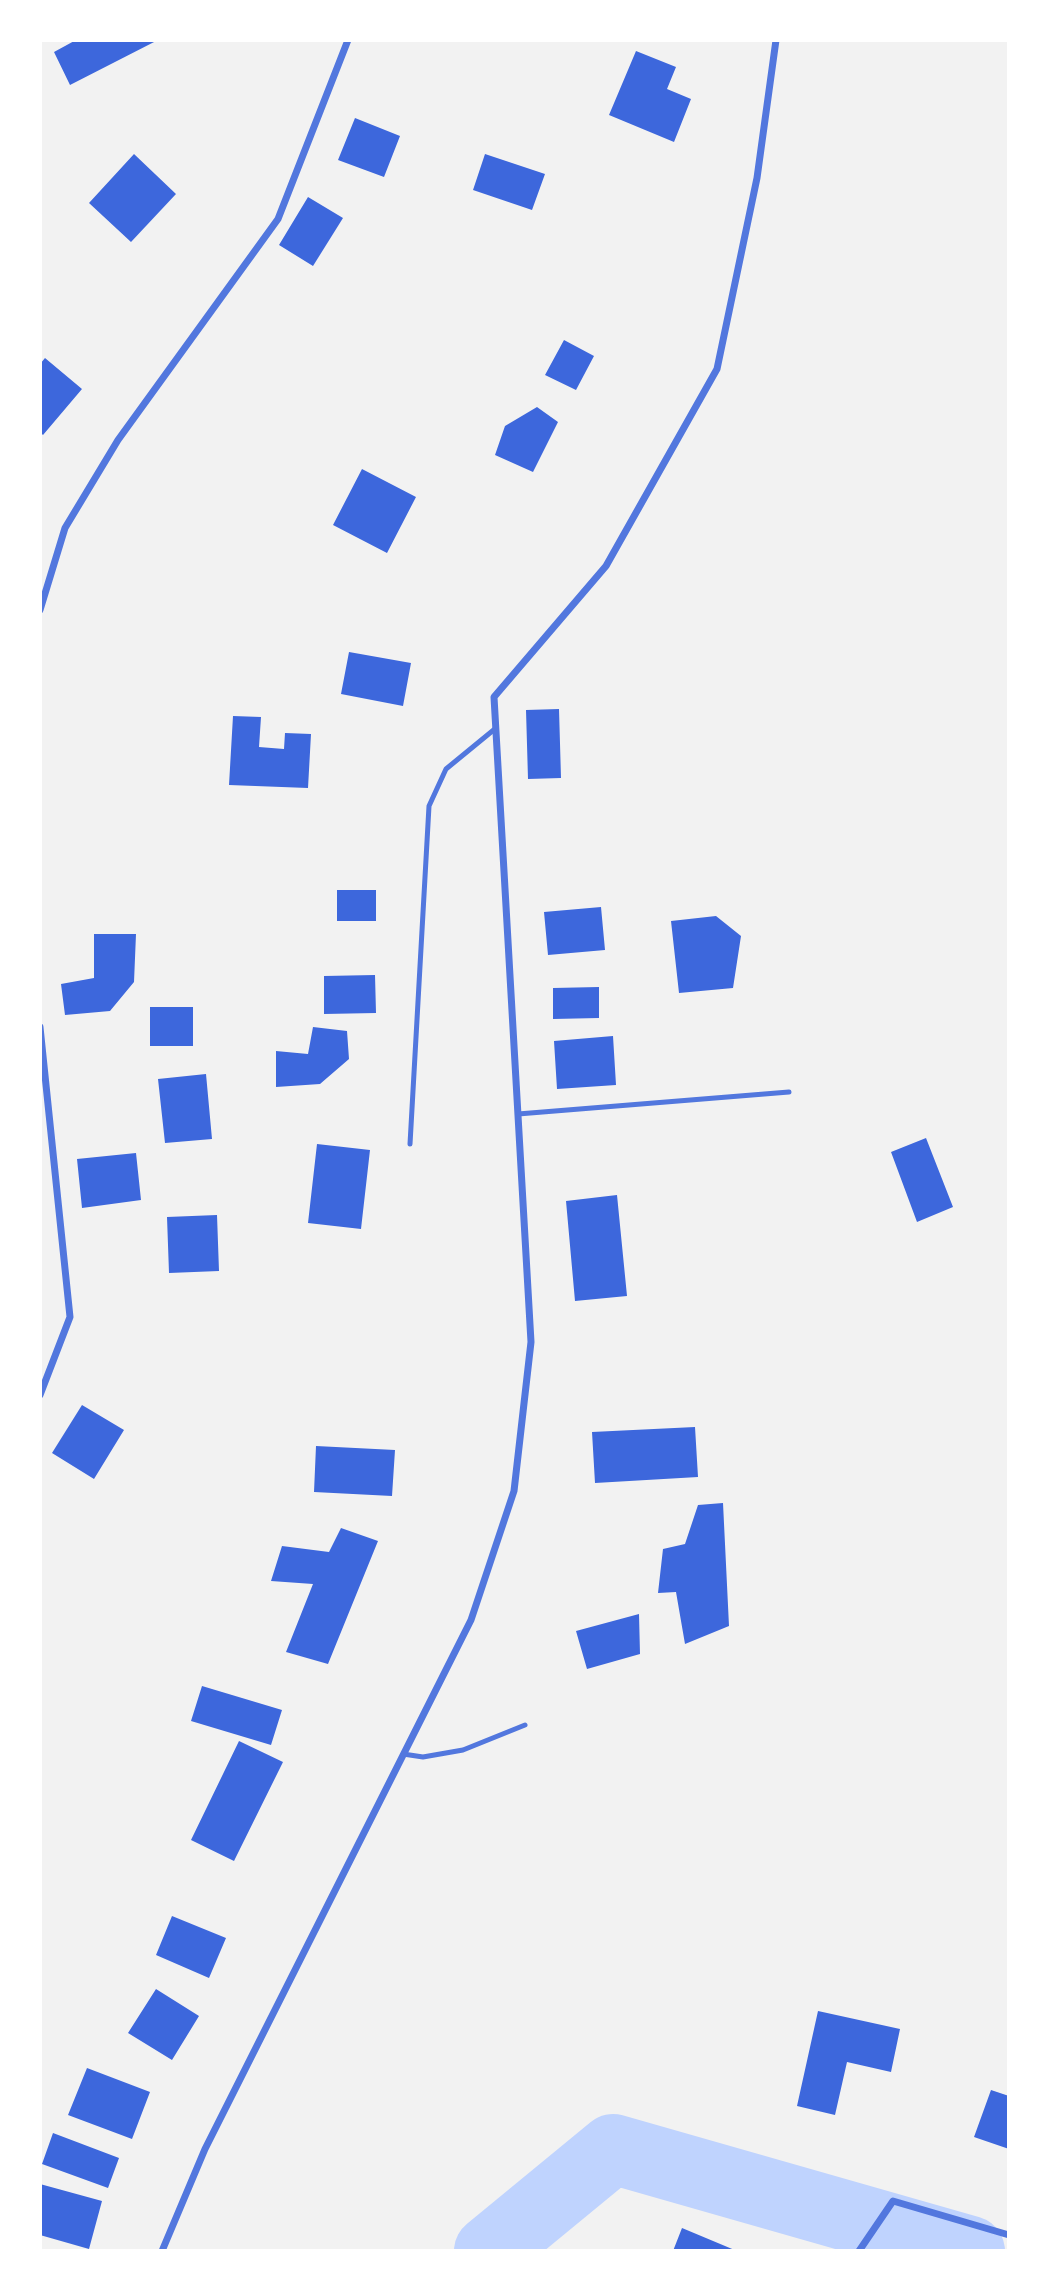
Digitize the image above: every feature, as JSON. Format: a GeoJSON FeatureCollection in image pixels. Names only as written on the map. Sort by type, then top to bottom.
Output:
{"type":"FeatureCollection","features":[{"type":"Feature","properties":{"kind":"street"},"geometry":{"type":"LineString","coordinates":[[40,610],[65,528],[111,451],[278,219],[348,40]]}},
{"type":"Feature","properties":{"kind":"street"},"geometry":{"type":"LineString","coordinates":[[162,2251],[205,2149],[471,1620],[514,1491],[531,1342],[494,697],[607,566],[717,369],[757,178],[776,40]]}},
{"type":"Feature","properties":{"kind":"street"},"geometry":{"type":"LineString","coordinates":[[40,1027],[70,1317],[40,1395]]}},
{"type":"Feature","properties":{"kind":"street"},"geometry":{"type":"LineString","coordinates":[[860,2250],[893,2201],[1009,2235]]}},
{"type":"Feature","properties":{"kind":"lane"},"geometry":{"type":"LineString","coordinates":[[410,1144],[429,806],[446,769],[496,728]]}},
{"type":"Feature","properties":{"kind":"lane"},"geometry":{"type":"LineString","coordinates":[[518,1114],[789,1092]]}},
{"type":"Feature","properties":{"kind":"lane"},"geometry":{"type":"LineString","coordinates":[[403,1754],[423,1757],[463,1750],[525,1725]]}},
{"type":"Feature","properties":{"kind":"building"},"geometry":{"type":"Polygon","coordinates":[[[76,40],[158,40],[70,85],[54,52],[76,40]]]}},
{"type":"Feature","properties":{"kind":"building"},"geometry":{"type":"Polygon","coordinates":[[[636,51],[676,67],[667,89],[691,99],[674,142],[609,115],[636,51]]]}},
{"type":"Feature","properties":{"kind":"building"},"geometry":{"type":"Polygon","coordinates":[[[355,118],[400,136],[384,177],[338,160],[355,118]]]}},
{"type":"Feature","properties":{"kind":"building"},"geometry":{"type":"Polygon","coordinates":[[[134,154],[176,194],[131,242],[89,203],[134,154]]]}},
{"type":"Feature","properties":{"kind":"building"},"geometry":{"type":"Polygon","coordinates":[[[485,154],[545,174],[532,210],[473,190],[485,154]]]}},
{"type":"Feature","properties":{"kind":"building"},"geometry":{"type":"Polygon","coordinates":[[[308,197],[343,218],[313,266],[279,245],[308,197]]]}},
{"type":"Feature","properties":{"kind":"building"},"geometry":{"type":"Polygon","coordinates":[[[564,340],[594,356],[576,390],[545,375],[564,340]]]}},
{"type":"Feature","properties":{"kind":"building"},"geometry":{"type":"Polygon","coordinates":[[[45,358],[82,389],[43,435],[40,432],[40,364],[45,358]]]}},
{"type":"Feature","properties":{"kind":"building"},"geometry":{"type":"Polygon","coordinates":[[[537,407],[558,422],[533,472],[495,455],[505,426],[537,407]]]}},
{"type":"Feature","properties":{"kind":"building"},"geometry":{"type":"Polygon","coordinates":[[[362,469],[416,497],[387,553],[333,525],[362,469]]]}},
{"type":"Feature","properties":{"kind":"building"},"geometry":{"type":"Polygon","coordinates":[[[349,652],[411,663],[403,706],[341,694],[349,652]]]}},
{"type":"Feature","properties":{"kind":"building"},"geometry":{"type":"Polygon","coordinates":[[[559,709],[561,778],[528,779],[526,710],[559,709]]]}},
{"type":"Feature","properties":{"kind":"building"},"geometry":{"type":"Polygon","coordinates":[[[233,716],[261,717],[259,747],[284,749],[285,733],[311,734],[308,788],[229,785],[233,716]]]}},
{"type":"Feature","properties":{"kind":"building"},"geometry":{"type":"Polygon","coordinates":[[[337,890],[376,890],[376,921],[337,921],[337,890]]]}},
{"type":"Feature","properties":{"kind":"building"},"geometry":{"type":"Polygon","coordinates":[[[601,907],[605,950],[548,955],[544,912],[601,907]]]}},
{"type":"Feature","properties":{"kind":"building"},"geometry":{"type":"Polygon","coordinates":[[[716,916],[741,936],[733,988],[679,993],[671,921],[716,916]]]}},
{"type":"Feature","properties":{"kind":"building"},"geometry":{"type":"Polygon","coordinates":[[[94,934],[136,934],[134,982],[110,1011],[65,1015],[61,984],[94,978],[94,934]]]}},
{"type":"Feature","properties":{"kind":"building"},"geometry":{"type":"Polygon","coordinates":[[[375,975],[376,1013],[324,1014],[324,976],[375,975]]]}},
{"type":"Feature","properties":{"kind":"building"},"geometry":{"type":"Polygon","coordinates":[[[599,987],[599,1018],[553,1019],[553,988],[599,987]]]}},
{"type":"Feature","properties":{"kind":"building"},"geometry":{"type":"Polygon","coordinates":[[[150,1007],[193,1007],[193,1046],[150,1046],[150,1007]]]}},
{"type":"Feature","properties":{"kind":"building"},"geometry":{"type":"Polygon","coordinates":[[[313,1027],[347,1031],[349,1059],[320,1084],[276,1087],[276,1051],[308,1054],[313,1027]]]}},
{"type":"Feature","properties":{"kind":"building"},"geometry":{"type":"Polygon","coordinates":[[[613,1036],[616,1085],[557,1089],[554,1041],[613,1036]]]}},
{"type":"Feature","properties":{"kind":"building"},"geometry":{"type":"Polygon","coordinates":[[[206,1074],[212,1139],[165,1143],[158,1079],[206,1074]]]}},
{"type":"Feature","properties":{"kind":"building"},"geometry":{"type":"Polygon","coordinates":[[[926,1138],[953,1207],[917,1222],[891,1152],[926,1138]]]}},
{"type":"Feature","properties":{"kind":"building"},"geometry":{"type":"Polygon","coordinates":[[[317,1144],[370,1150],[361,1229],[308,1223],[317,1144]]]}},
{"type":"Feature","properties":{"kind":"building"},"geometry":{"type":"Polygon","coordinates":[[[136,1153],[141,1200],[82,1208],[77,1159],[136,1153]]]}},
{"type":"Feature","properties":{"kind":"building"},"geometry":{"type":"Polygon","coordinates":[[[617,1195],[627,1296],[575,1301],[566,1201],[617,1195]]]}},
{"type":"Feature","properties":{"kind":"building"},"geometry":{"type":"Polygon","coordinates":[[[217,1215],[219,1271],[169,1273],[167,1217],[217,1215]]]}},
{"type":"Feature","properties":{"kind":"building"},"geometry":{"type":"Polygon","coordinates":[[[82,1405],[124,1430],[94,1479],[52,1453],[82,1405]]]}},
{"type":"Feature","properties":{"kind":"building"},"geometry":{"type":"Polygon","coordinates":[[[695,1427],[698,1477],[595,1483],[592,1432],[695,1427]]]}},
{"type":"Feature","properties":{"kind":"building"},"geometry":{"type":"Polygon","coordinates":[[[316,1446],[395,1450],[392,1496],[314,1492],[316,1446]]]}},
{"type":"Feature","properties":{"kind":"building"},"geometry":{"type":"Polygon","coordinates":[[[723,1503],[729,1626],[685,1644],[676,1592],[658,1593],[663,1549],[685,1544],[698,1505],[723,1503]]]}},
{"type":"Feature","properties":{"kind":"building"},"geometry":{"type":"Polygon","coordinates":[[[341,1528],[378,1541],[328,1664],[286,1652],[313,1584],[271,1581],[282,1546],[329,1552],[341,1528]]]}},
{"type":"Feature","properties":{"kind":"building"},"geometry":{"type":"Polygon","coordinates":[[[639,1614],[640,1654],[587,1669],[576,1631],[639,1614]]]}},
{"type":"Feature","properties":{"kind":"building"},"geometry":{"type":"Polygon","coordinates":[[[202,1686],[282,1710],[271,1745],[191,1721],[202,1686]]]}},
{"type":"Feature","properties":{"kind":"building"},"geometry":{"type":"Polygon","coordinates":[[[239,1741],[283,1762],[234,1861],[191,1840],[239,1741]]]}},
{"type":"Feature","properties":{"kind":"building"},"geometry":{"type":"Polygon","coordinates":[[[172,1916],[226,1938],[209,1978],[156,1955],[172,1916]]]}},
{"type":"Feature","properties":{"kind":"building"},"geometry":{"type":"Polygon","coordinates":[[[156,1989],[199,2016],[172,2060],[128,2033],[156,1989]]]}},
{"type":"Feature","properties":{"kind":"building"},"geometry":{"type":"Polygon","coordinates":[[[818,2011],[900,2029],[891,2072],[847,2062],[835,2115],[797,2106],[818,2011]]]}},
{"type":"Feature","properties":{"kind":"building"},"geometry":{"type":"Polygon","coordinates":[[[87,2068],[150,2092],[132,2139],[68,2115],[87,2068]]]}},
{"type":"Feature","properties":{"kind":"building"},"geometry":{"type":"Polygon","coordinates":[[[991,2090],[1009,2096],[1009,2149],[974,2137],[991,2090]]]}},
{"type":"Feature","properties":{"kind":"building"},"geometry":{"type":"Polygon","coordinates":[[[53,2133],[119,2158],[108,2188],[42,2164],[53,2133]]]}},
{"type":"Feature","properties":{"kind":"building"},"geometry":{"type":"Polygon","coordinates":[[[40,2184],[102,2201],[89,2249],[40,2235],[40,2184]]]}},
{"type":"Feature","properties":{"kind":"building"},"geometry":{"type":"Polygon","coordinates":[[[682,2228],[737,2251],[673,2251],[682,2228]]]}},
{"type":"Feature","properties":{"kind":"waterway"},"geometry":{"type":"LineString","coordinates":[[489,2251],[613,2149],[970,2251]]}}]}
